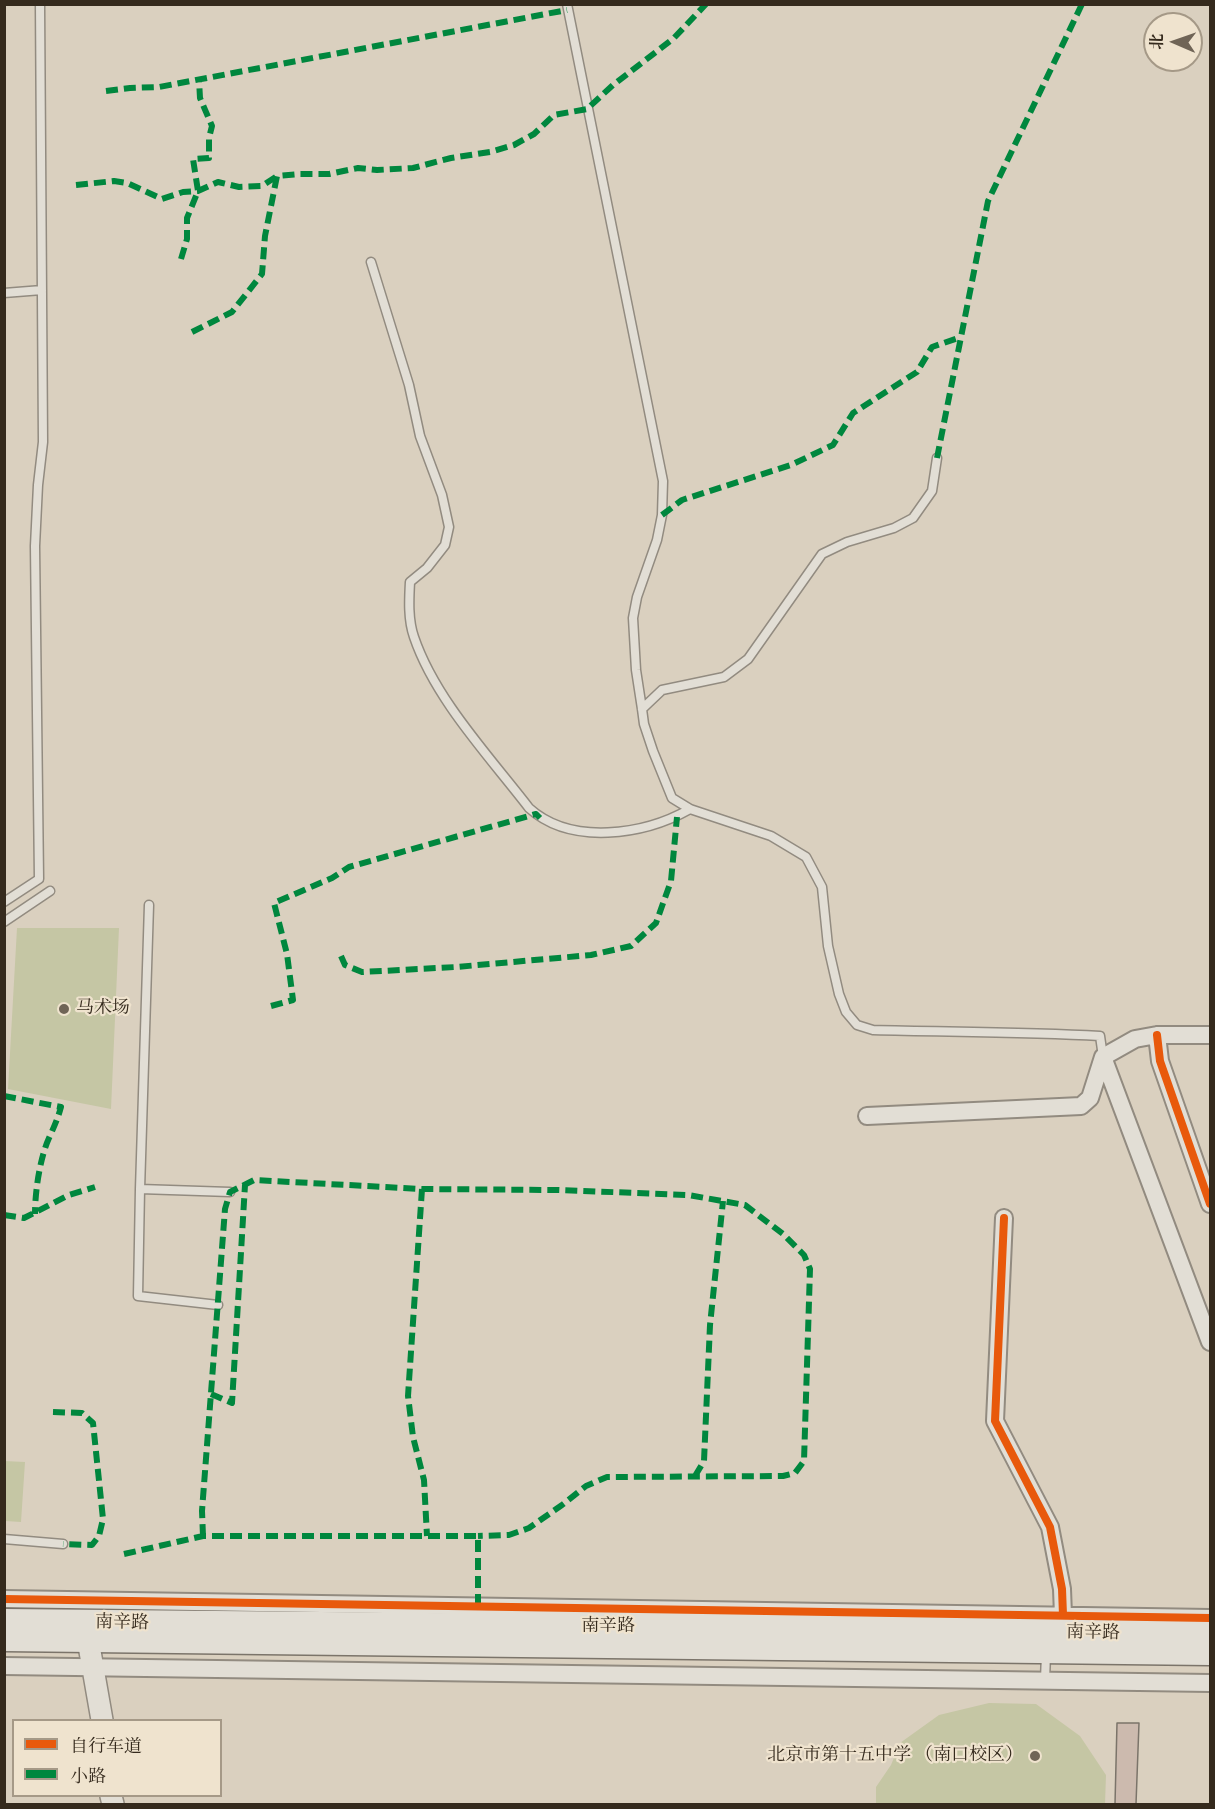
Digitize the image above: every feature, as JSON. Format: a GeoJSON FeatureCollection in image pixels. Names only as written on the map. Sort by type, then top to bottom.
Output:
{"type":"FeatureCollection","features":[{"type":"Feature","properties":{"kind":"main road","name":"南辛路"},"geometry":{"type":"LineString","coordinates":[[4,1621],[920,1630],[1111,1625],[1210,1636]]}},
{"type":"Feature","properties":{"kind":"main road","name":"南辛路"},"geometry":{"type":"LineString","coordinates":[[4,1639],[88,1640],[478,1625],[1046,1650],[1210,1653]]}},
{"type":"Feature","properties":{"kind":"street"},"geometry":{"type":"LineString","coordinates":[[1157,1035],[1160,1061],[1210,1204]]}},
{"type":"Feature","properties":{"kind":"street"},"geometry":{"type":"LineString","coordinates":[[867,1116],[1081,1106],[1090,1098],[1103,1058],[1135,1039],[1157,1035],[1210,1037]]}},
{"type":"Feature","properties":{"kind":"street"},"geometry":{"type":"LineString","coordinates":[[1103,1058],[1207,1318],[1210,1342]]}},
{"type":"Feature","properties":{"kind":"street"},"geometry":{"type":"LineString","coordinates":[[1004,1218],[995,1421],[1050,1527],[1062,1588],[1063,1616]]}},
{"type":"Feature","properties":{"kind":"street"},"geometry":{"type":"LineString","coordinates":[[4,1599],[478,1625],[1063,1616],[1111,1625],[1210,1618]]}},
{"type":"Feature","properties":{"kind":"street"},"geometry":{"type":"LineString","coordinates":[[477,1672],[478,1625]]}},
{"type":"Feature","properties":{"kind":"street"},"geometry":{"type":"LineString","coordinates":[[88,1640],[102,1719]]}},
{"type":"Feature","properties":{"kind":"street"},"geometry":{"type":"LineString","coordinates":[[4,1666],[1210,1683]]}},
{"type":"Feature","properties":{"kind":"lane"},"geometry":{"type":"LineString","coordinates":[[4,902],[39,879],[35,546],[43,442],[40,4]]}},
{"type":"Feature","properties":{"kind":"lane"},"geometry":{"type":"LineString","coordinates":[[567,4],[663,481],[662,515],[657,540],[637,597],[633,618],[636,670],[642,709],[650,742],[672,798],[690,809],[771,836],[806,857],[822,887],[828,946],[839,994],[846,1012],[857,1024],[873,1030],[1101,1036],[1103,1058]]}},
{"type":"Feature","properties":{"kind":"lane"},"geometry":{"type":"LineString","coordinates":[[371,262],[409,385],[420,436],[442,495],[449,527],[445,545],[427,568],[410,582],[409,610],[413,636],[429,673],[462,722],[529,808],[540,818],[572,830],[617,831],[659,824],[690,809]]}},
{"type":"Feature","properties":{"kind":"lane"},"geometry":{"type":"LineString","coordinates":[[4,293],[42,290]]}},
{"type":"Feature","properties":{"kind":"lane"},"geometry":{"type":"LineString","coordinates":[[642,709],[662,690],[724,677],[748,659],[822,554],[847,542],[894,528],[913,518],[932,491],[937,458]]}},
{"type":"Feature","properties":{"kind":"lane"},"geometry":{"type":"LineString","coordinates":[[4,922],[50,891]]}},
{"type":"Feature","properties":{"kind":"lane"},"geometry":{"type":"LineString","coordinates":[[149,905],[138,1296],[218,1305]]}},
{"type":"Feature","properties":{"kind":"lane"},"geometry":{"type":"LineString","coordinates":[[140,1189],[230,1192]]}},
{"type":"Feature","properties":{"kind":"lane"},"geometry":{"type":"LineString","coordinates":[[4,1539],[63,1544]]}},
{"type":"Feature","properties":{"kind":"lane"},"geometry":{"type":"LineString","coordinates":[[1045,1680],[1046,1650]]}},
{"type":"Feature","properties":{"kind":"green space","name":"马术场"},"geometry":{"type":"Polygon","coordinates":[[[17,928],[119,928],[111,1109],[8,1089],[17,928]]]}},
{"type":"Feature","properties":{"kind":"green space"},"geometry":{"type":"Polygon","coordinates":[[[4,1461],[25,1462],[21,1522],[5,1521],[4,1461]]]}},
{"type":"Feature","properties":{"kind":"green space"},"geometry":{"type":"Polygon","coordinates":[[[989,1703],[1036,1704],[1080,1736],[1106,1775],[1105,1804],[876,1804],[876,1787],[891,1765],[900,1743],[939,1715],[989,1703]]]}},
{"type":"Feature","properties":{"kind":"building"},"geometry":{"type":"Polygon","coordinates":[[[1117,1723],[1139,1723],[1136,1804],[1115,1804],[1117,1723]]]}},
{"type":"Feature","properties":{"kind":"marked path"},"geometry":{"type":"LineString","coordinates":[[192,332],[232,312],[262,274],[265,236],[277,176],[329,174],[358,168],[377,170],[413,168],[514,145],[534,134],[554,115],[587,109],[613,85],[674,38],[706,4]]}},
{"type":"Feature","properties":{"kind":"marked path"},"geometry":{"type":"LineString","coordinates":[[937,458],[988,201],[1082,4]]}},
{"type":"Feature","properties":{"kind":"marked path"},"geometry":{"type":"LineString","coordinates":[[106,91],[159,87],[567,10]]}},
{"type":"Feature","properties":{"kind":"marked path"},"geometry":{"type":"LineString","coordinates":[[181,259],[187,239],[187,218],[198,191],[193,159],[209,158],[209,138],[212,126],[200,98],[199,80]]}},
{"type":"Feature","properties":{"kind":"marked path"},"geometry":{"type":"LineString","coordinates":[[76,185],[114,181],[127,183],[162,199],[183,192],[198,191],[218,182],[239,187],[262,186],[277,176]]}},
{"type":"Feature","properties":{"kind":"marked path"},"geometry":{"type":"LineString","coordinates":[[662,515],[682,500],[791,465],[833,445],[853,413],[917,372],[932,347],[961,337]]}},
{"type":"Feature","properties":{"kind":"marked path"},"geometry":{"type":"LineString","coordinates":[[271,1006],[293,1000],[287,954],[274,903],[332,878],[349,867],[536,814],[540,818]]}},
{"type":"Feature","properties":{"kind":"marked path"},"geometry":{"type":"LineString","coordinates":[[341,956],[345,965],[362,972],[456,967],[591,955],[631,946],[656,923],[671,881],[677,817]]}},
{"type":"Feature","properties":{"kind":"marked path"},"geometry":{"type":"LineString","coordinates":[[4,1096],[61,1107],[41,1165],[35,1214]]}},
{"type":"Feature","properties":{"kind":"marked path"},"geometry":{"type":"LineString","coordinates":[[203,1536],[202,1511],[225,1209],[230,1192],[254,1180],[422,1189],[558,1190],[688,1195],[745,1205],[783,1234],[804,1255],[810,1269],[804,1461],[795,1473],[783,1476],[607,1477],[586,1486],[529,1528],[509,1535],[478,1536]]}},
{"type":"Feature","properties":{"kind":"marked path"},"geometry":{"type":"LineString","coordinates":[[211,1394],[232,1403],[245,1185]]}},
{"type":"Feature","properties":{"kind":"marked path"},"geometry":{"type":"LineString","coordinates":[[4,1215],[24,1218],[69,1195],[95,1187]]}},
{"type":"Feature","properties":{"kind":"marked path"},"geometry":{"type":"LineString","coordinates":[[422,1189],[408,1396],[413,1437],[424,1480],[427,1536]]}},
{"type":"Feature","properties":{"kind":"marked path"},"geometry":{"type":"LineString","coordinates":[[695,1476],[704,1461],[710,1325],[723,1201]]}},
{"type":"Feature","properties":{"kind":"marked path"},"geometry":{"type":"LineString","coordinates":[[53,1412],[82,1413],[93,1423],[103,1519],[99,1536],[92,1545],[63,1544]]}},
{"type":"Feature","properties":{"kind":"marked path"},"geometry":{"type":"LineString","coordinates":[[124,1554],[203,1536],[478,1536],[478,1606]]}},
{"type":"Feature","properties":{"kind":"cycle path"},"geometry":{"type":"LineString","coordinates":[[1157,1035],[1160,1061],[1210,1204]]}},
{"type":"Feature","properties":{"kind":"cycle path"},"geometry":{"type":"LineString","coordinates":[[1004,1218],[995,1421],[1050,1527],[1062,1589],[1063,1615]]}},
{"type":"Feature","properties":{"kind":"cycle path"},"geometry":{"type":"LineString","coordinates":[[4,1599],[1210,1618]]}},
{"type":"Feature","properties":{"kind":"place","name":"马术场"},"geometry":{"type":"Point","coordinates":[64,1009]}},
{"type":"Feature","properties":{"kind":"place","name":"北京市第十五中学 （南口校区）"},"geometry":{"type":"Point","coordinates":[1035,1756]}}]}
